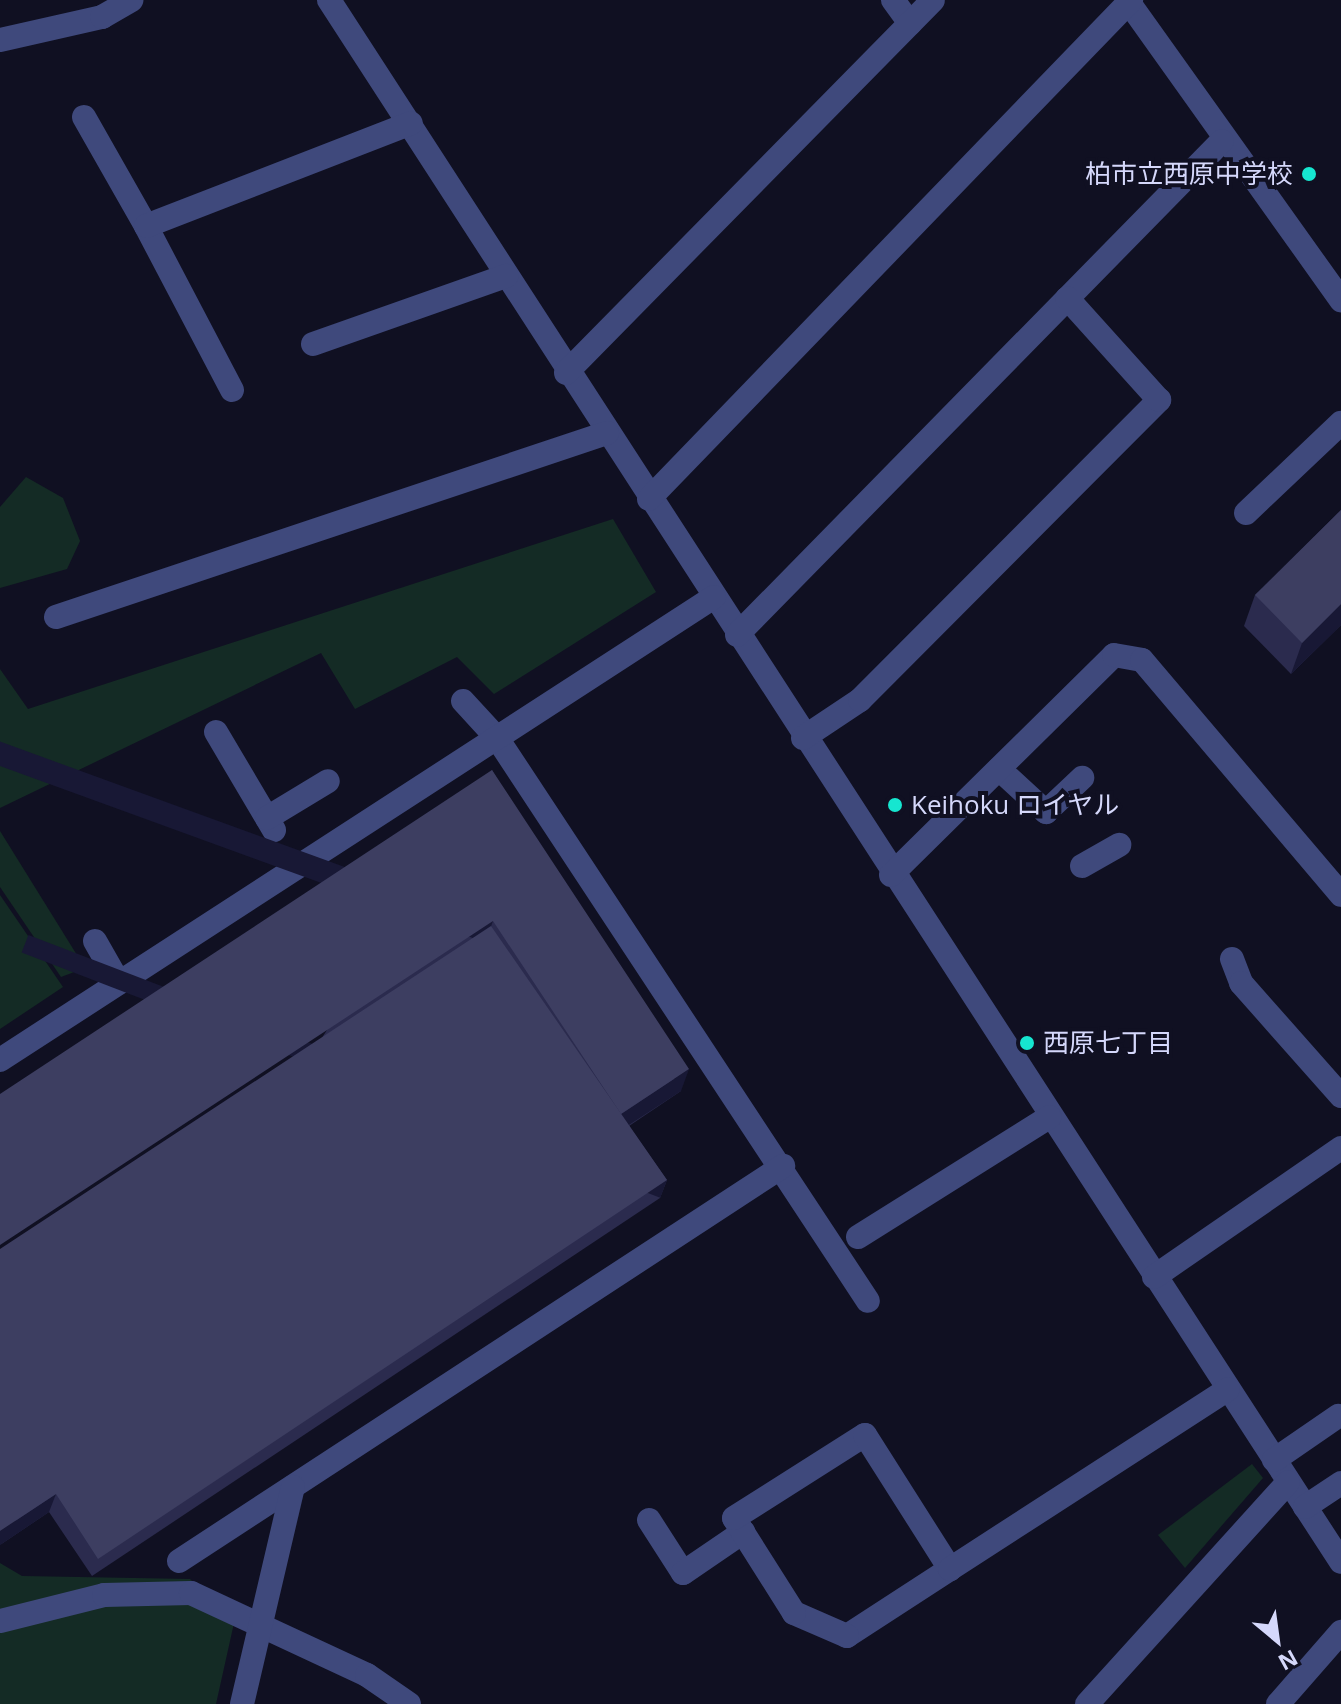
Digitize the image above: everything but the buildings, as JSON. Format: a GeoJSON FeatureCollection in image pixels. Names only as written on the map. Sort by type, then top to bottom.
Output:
{"type":"FeatureCollection","features":[{"type":"Feature","properties":{"kind":"street"},"geometry":{"type":"LineString","coordinates":[[0,40],[102,17],[131,0]]}},
{"type":"Feature","properties":{"kind":"street"},"geometry":{"type":"LineString","coordinates":[[329,0],[411,123],[566,373],[714,597],[891,875],[1341,1562]]}},
{"type":"Feature","properties":{"kind":"street"},"geometry":{"type":"LineString","coordinates":[[893,0],[910,23]]}},
{"type":"Feature","properties":{"kind":"street"},"geometry":{"type":"LineString","coordinates":[[566,373],[933,0]]}},
{"type":"Feature","properties":{"kind":"street"},"geometry":{"type":"LineString","coordinates":[[649,499],[1129,1],[1222,141],[1341,300]]}},
{"type":"Feature","properties":{"kind":"street"},"geometry":{"type":"LineString","coordinates":[[84,117],[146,226],[232,390]]}},
{"type":"Feature","properties":{"kind":"street"},"geometry":{"type":"LineString","coordinates":[[146,226],[411,123]]}},
{"type":"Feature","properties":{"kind":"street"},"geometry":{"type":"LineString","coordinates":[[737,635],[1222,141]]}},
{"type":"Feature","properties":{"kind":"street"},"geometry":{"type":"LineString","coordinates":[[313,344],[506,276]]}},
{"type":"Feature","properties":{"kind":"street"},"geometry":{"type":"LineString","coordinates":[[803,738],[860,700],[1159,400],[1067,298]]}},
{"type":"Feature","properties":{"kind":"street"},"geometry":{"type":"LineString","coordinates":[[1246,513],[1341,423]]}},
{"type":"Feature","properties":{"kind":"street"},"geometry":{"type":"LineString","coordinates":[[56,617],[607,433]]}},
{"type":"Feature","properties":{"kind":"street"},"geometry":{"type":"LineString","coordinates":[[0,1060],[714,597]]}},
{"type":"Feature","properties":{"kind":"street"},"geometry":{"type":"LineString","coordinates":[[891,875],[1114,655],[1142,660],[1341,895]]}},
{"type":"Feature","properties":{"kind":"street"},"geometry":{"type":"LineString","coordinates":[[463,701],[497,738],[783,1166],[868,1301]]}},
{"type":"Feature","properties":{"kind":"street"},"geometry":{"type":"LineString","coordinates":[[216,732],[271,824],[328,781]]}},
{"type":"Feature","properties":{"kind":"street"},"geometry":{"type":"LineString","coordinates":[[999,769],[1046,812],[1082,778]]}},
{"type":"Feature","properties":{"kind":"street"},"geometry":{"type":"LineString","coordinates":[[1082,866],[1119,845]]}},
{"type":"Feature","properties":{"kind":"street"},"geometry":{"type":"LineString","coordinates":[[95,941],[119,983]]}},
{"type":"Feature","properties":{"kind":"street"},"geometry":{"type":"LineString","coordinates":[[1232,959],[1241,983],[1341,1096]]}},
{"type":"Feature","properties":{"kind":"street"},"geometry":{"type":"LineString","coordinates":[[858,1237],[1049,1117]]}},
{"type":"Feature","properties":{"kind":"street"},"geometry":{"type":"LineString","coordinates":[[1154,1277],[1341,1148]]}},
{"type":"Feature","properties":{"kind":"street"},"geometry":{"type":"LineString","coordinates":[[179,1561],[783,1166]]}},
{"type":"Feature","properties":{"kind":"street"},"geometry":{"type":"LineString","coordinates":[[950,1569],[865,1435],[734,1518],[794,1613],[847,1636],[1228,1389]]}},
{"type":"Feature","properties":{"kind":"street"},"geometry":{"type":"LineString","coordinates":[[1274,1460],[1338,1416]]}},
{"type":"Feature","properties":{"kind":"street"},"geometry":{"type":"LineString","coordinates":[[1087,1704],[1288,1482]]}},
{"type":"Feature","properties":{"kind":"street"},"geometry":{"type":"LineString","coordinates":[[1305,1507],[1341,1483]]}},
{"type":"Feature","properties":{"kind":"street"},"geometry":{"type":"LineString","coordinates":[[242,1704],[293,1487]]}},
{"type":"Feature","properties":{"kind":"street"},"geometry":{"type":"LineString","coordinates":[[649,1520],[683,1573],[743,1532]]}},
{"type":"Feature","properties":{"kind":"street"},"geometry":{"type":"LineString","coordinates":[[0,1621],[104,1595],[191,1593],[367,1675],[409,1704]]}},
{"type":"Feature","properties":{"kind":"street"},"geometry":{"type":"LineString","coordinates":[[1278,1704],[1341,1632]]}},
{"type":"Feature","properties":{"kind":"green space"},"geometry":{"type":"Polygon","coordinates":[[[26,477],[63,498],[80,541],[67,569],[0,588],[0,507],[26,477]]]}},
{"type":"Feature","properties":{"kind":"green space"},"geometry":{"type":"Polygon","coordinates":[[[613,519],[656,592],[494,694],[457,657],[355,709],[321,653],[0,808],[0,669],[28,709],[613,519]]]}},
{"type":"Feature","properties":{"kind":"green space"},"geometry":{"type":"Polygon","coordinates":[[[0,831],[85,968],[61,977],[0,887],[0,831]]]}},
{"type":"Feature","properties":{"kind":"green space"},"geometry":{"type":"Polygon","coordinates":[[[0,895],[63,987],[0,1029],[0,895]]]}},
{"type":"Feature","properties":{"kind":"green space"},"geometry":{"type":"Polygon","coordinates":[[[1252,1464],[1263,1478],[1185,1568],[1158,1535],[1252,1464]]]}},
{"type":"Feature","properties":{"kind":"green space"},"geometry":{"type":"Polygon","coordinates":[[[0,1563],[22,1576],[190,1579],[234,1623],[216,1704],[0,1704],[0,1563]]]}},
{"type":"Feature","properties":{"kind":"place","name":"柏市立西原中学校"},"geometry":{"type":"Point","coordinates":[1309,174]}},
{"type":"Feature","properties":{"kind":"place","name":"Keihoku ロイヤル"},"geometry":{"type":"Point","coordinates":[895,805]}},
{"type":"Feature","properties":{"kind":"place","name":"西原七丁目"},"geometry":{"type":"Point","coordinates":[1027,1043]}}]}
